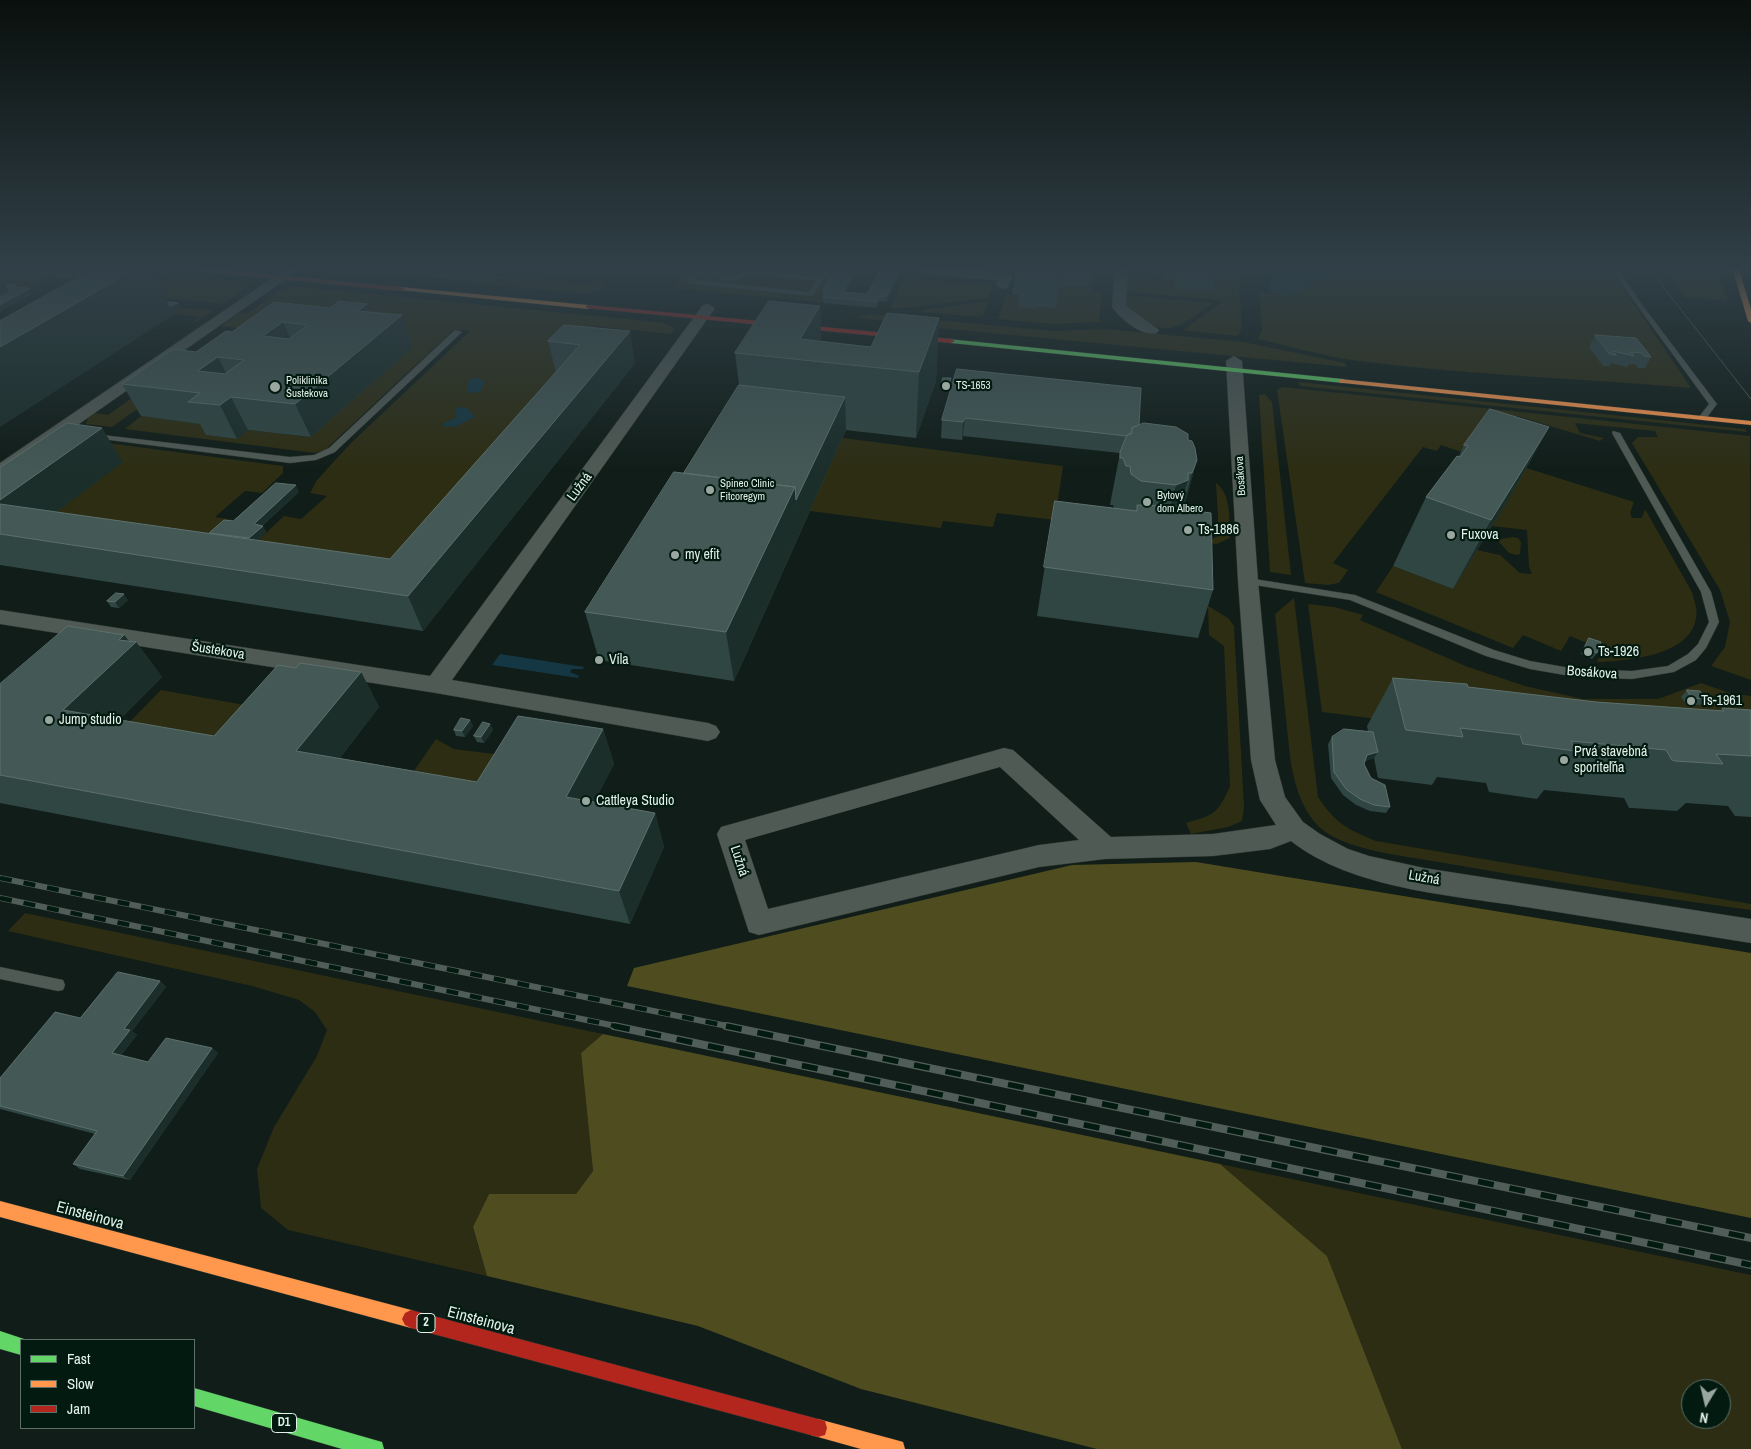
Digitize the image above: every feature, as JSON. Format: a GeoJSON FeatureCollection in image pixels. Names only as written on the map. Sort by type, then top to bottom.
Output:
{"type":"FeatureCollection","features":[{"type":"Feature","properties":{"kind":"main road"},"geometry":{"type":"LineString","coordinates":[[924,338],[1234,366],[1552,390]]}},
{"type":"Feature","properties":{"kind":"main road"},"geometry":{"type":"LineString","coordinates":[[971,338],[1751,423]]}},
{"type":"Feature","properties":{"kind":"main road"},"geometry":{"type":"LineString","coordinates":[[1694,402],[1728,405]]}},
{"type":"Feature","properties":{"kind":"main road","name":"Einsteinova"},"geometry":{"type":"LineString","coordinates":[[0,1209],[896,1449]]}},
{"type":"Feature","properties":{"kind":"main road"},"geometry":{"type":"LineString","coordinates":[[0,1340],[20,1346]]}},
{"type":"Feature","properties":{"kind":"main road","name":"D1"},"geometry":{"type":"LineString","coordinates":[[195,1396],[375,1449]]}},
{"type":"Feature","properties":{"kind":"street"},"geometry":{"type":"LineString","coordinates":[[0,471],[63,432],[196,338]]}},
{"type":"Feature","properties":{"kind":"street","name":"Lužná"},"geometry":{"type":"LineString","coordinates":[[436,685],[688,338]]}},
{"type":"Feature","properties":{"kind":"street","name":"Bosákova"},"geometry":{"type":"LineString","coordinates":[[1234,366],[1248,581],[1267,782],[1273,800],[1294,829]]}},
{"type":"Feature","properties":{"kind":"street","name":"Šustekova"},"geometry":{"type":"LineString","coordinates":[[0,617],[436,685]]}},
{"type":"Feature","properties":{"kind":"street"},"geometry":{"type":"LineString","coordinates":[[436,685],[708,732]]}},
{"type":"Feature","properties":{"kind":"street","name":"Lužná"},"geometry":{"type":"LineString","coordinates":[[1106,848],[1004,757],[730,834],[759,923],[1039,856],[1106,848],[1213,844],[1270,838],[1294,829],[1312,842],[1339,857],[1369,867],[1424,879],[1751,931]]}},
{"type":"Feature","properties":{"kind":"lane"},"geometry":{"type":"LineString","coordinates":[[87,435],[290,460],[316,457],[332,450],[452,338]]}},
{"type":"Feature","properties":{"kind":"lane"},"geometry":{"type":"LineString","coordinates":[[1665,338],[1713,404],[1702,418]]}},
{"type":"Feature","properties":{"kind":"lane","name":"Bosákova"},"geometry":{"type":"LineString","coordinates":[[1248,581],[1352,597],[1490,653],[1530,666],[1576,674],[1632,675],[1670,669],[1692,657],[1702,646],[1714,622],[1706,592],[1616,433]]}},
{"type":"Feature","properties":{"kind":"lane"},"geometry":{"type":"LineString","coordinates":[[0,973],[58,985]]}},
{"type":"Feature","properties":{"kind":"shaded area"},"geometry":{"type":"Polygon","coordinates":[[[263,338],[445,338],[325,450],[315,453],[125,429],[141,416],[217,426],[207,435],[237,439],[248,430],[311,437],[263,338]]]}},
{"type":"Feature","properties":{"kind":"shaded area"},"geometry":{"type":"Polygon","coordinates":[[[463,338],[584,338],[571,354],[572,356],[635,363],[519,510],[405,594],[22,538],[123,462],[107,443],[283,466],[283,473],[262,493],[245,491],[215,517],[233,520],[227,526],[253,545],[284,516],[301,519],[327,496],[310,493],[317,480],[351,443],[463,338]]]}},
{"type":"Feature","properties":{"kind":"shaded area"},"geometry":{"type":"Polygon","coordinates":[[[1040,338],[1197,338],[1243,342],[1345,363],[1347,367],[1040,338]]]}},
{"type":"Feature","properties":{"kind":"shaded area"},"geometry":{"type":"Polygon","coordinates":[[[1657,338],[1691,388],[1393,365],[1339,358],[1258,339],[1657,338]]]}},
{"type":"Feature","properties":{"kind":"shaded area"},"geometry":{"type":"Polygon","coordinates":[[[185,375],[112,427],[86,424],[88,418],[95,413],[108,415],[161,377],[185,375]]]}},
{"type":"Feature","properties":{"kind":"shaded area"},"geometry":{"type":"Polygon","coordinates":[[[1299,382],[1745,429],[1747,432],[1300,386],[1299,382]]]}},
{"type":"Feature","properties":{"kind":"shaded area"},"geometry":{"type":"Polygon","coordinates":[[[1282,387],[1750,436],[1751,680],[1711,666],[1725,647],[1730,622],[1720,590],[1632,443],[1638,437],[1658,437],[1655,431],[1575,423],[1580,433],[1604,438],[1600,441],[1517,416],[1473,456],[1441,445],[1437,451],[1423,447],[1333,563],[1348,570],[1339,583],[1328,585],[1305,583],[1277,390],[1282,387]]]}},
{"type":"Feature","properties":{"kind":"shaded area"},"geometry":{"type":"Polygon","coordinates":[[[1265,394],[1272,402],[1291,575],[1270,572],[1259,395],[1265,394]]]}},
{"type":"Feature","properties":{"kind":"shaded area"},"geometry":{"type":"Polygon","coordinates":[[[872,411],[863,432],[846,430],[843,438],[1063,466],[1055,520],[997,513],[993,527],[943,521],[941,528],[810,511],[734,681],[599,660],[683,519],[872,411]]]}},
{"type":"Feature","properties":{"kind":"shaded area"},"geometry":{"type":"Polygon","coordinates":[[[1514,464],[1634,502],[1630,513],[1632,518],[1642,518],[1645,509],[1692,592],[1696,608],[1696,618],[1692,631],[1682,641],[1655,654],[1640,658],[1597,662],[1603,650],[1570,636],[1561,651],[1523,635],[1513,648],[1376,592],[1393,566],[1453,589],[1477,550],[1500,555],[1520,573],[1532,574],[1529,567],[1527,530],[1492,526],[1512,494],[1514,464]]]}},
{"type":"Feature","properties":{"kind":"shaded area"},"geometry":{"type":"Polygon","coordinates":[[[1216,483],[1225,494],[1227,501],[1230,538],[1217,544],[1206,543],[1219,535],[1216,483]]]}},
{"type":"Feature","properties":{"kind":"shaded area"},"geometry":{"type":"Polygon","coordinates":[[[1518,538],[1521,542],[1520,554],[1517,555],[1509,553],[1499,542],[1500,539],[1518,538]]]}},
{"type":"Feature","properties":{"kind":"shaded area"},"geometry":{"type":"Polygon","coordinates":[[[1294,598],[1318,797],[1331,814],[1343,825],[1376,841],[1751,904],[1751,910],[1635,894],[1399,856],[1349,844],[1324,831],[1310,816],[1300,797],[1290,757],[1275,614],[1294,598]]]}},
{"type":"Feature","properties":{"kind":"shaded area"},"geometry":{"type":"Polygon","coordinates":[[[1308,604],[1334,607],[1363,615],[1360,620],[1468,667],[1525,686],[1583,699],[1658,699],[1701,683],[1730,693],[1751,696],[1751,755],[1549,741],[1322,712],[1308,604]]]}},
{"type":"Feature","properties":{"kind":"shaded area"},"geometry":{"type":"Polygon","coordinates":[[[1208,606],[1228,618],[1234,626],[1244,807],[1242,821],[1228,827],[1191,834],[1186,823],[1203,818],[1214,812],[1222,802],[1230,786],[1224,646],[1209,635],[1208,606]]]}},
{"type":"Feature","properties":{"kind":"shaded area"},"geometry":{"type":"Polygon","coordinates":[[[161,690],[278,711],[227,769],[105,747],[161,690]]]}},
{"type":"Feature","properties":{"kind":"shaded area"},"geometry":{"type":"Polygon","coordinates":[[[436,739],[454,749],[518,757],[486,807],[400,791],[436,739]]]}},
{"type":"Feature","properties":{"kind":"shaded area"},"geometry":{"type":"Polygon","coordinates":[[[1196,862],[1751,953],[1751,1218],[627,986],[634,968],[1072,865],[1196,862]]]}},
{"type":"Feature","properties":{"kind":"shaded area"},"geometry":{"type":"Polygon","coordinates":[[[25,913],[603,1034],[581,1053],[593,1171],[576,1194],[489,1194],[473,1228],[487,1276],[288,1230],[261,1208],[257,1169],[274,1127],[317,1056],[327,1030],[315,1012],[299,1000],[252,986],[8,931],[25,913]]]}},
{"type":"Feature","properties":{"kind":"shaded area"},"geometry":{"type":"Polygon","coordinates":[[[603,1034],[1220,1164],[1327,1256],[1402,1449],[1097,1449],[861,1389],[698,1326],[487,1276],[473,1227],[489,1194],[576,1194],[593,1171],[581,1053],[603,1034]]]}},
{"type":"Feature","properties":{"kind":"shaded area"},"geometry":{"type":"Polygon","coordinates":[[[1220,1164],[1751,1275],[1751,1449],[1402,1449],[1327,1256],[1220,1164]]]}},
{"type":"Feature","properties":{"kind":"water"},"geometry":{"type":"Polygon","coordinates":[[[477,377],[485,382],[480,392],[468,393],[467,383],[477,377]]]}},
{"type":"Feature","properties":{"kind":"water"},"geometry":{"type":"Polygon","coordinates":[[[458,407],[467,408],[475,417],[457,426],[443,427],[444,423],[457,417],[455,411],[458,407]]]}},
{"type":"Feature","properties":{"kind":"water"},"geometry":{"type":"Polygon","coordinates":[[[500,654],[584,667],[583,669],[572,669],[570,672],[579,676],[578,678],[492,665],[500,654]]]}},
{"type":"Feature","properties":{"kind":"building"},"geometry":{"type":"Polygon","coordinates":[[[0,338],[16,338],[0,347],[0,338]]]}},
{"type":"Feature","properties":{"kind":"building"},"geometry":{"type":"Polygon","coordinates":[[[217,338],[375,338],[295,404],[231,397],[220,405],[188,402],[200,393],[122,384],[173,349],[196,352],[217,338]],[[218,357],[198,371],[225,374],[244,360],[218,357]]]}},
{"type":"Feature","properties":{"kind":"building"},"geometry":{"type":"Polygon","coordinates":[[[551,338],[624,338],[408,596],[0,534],[0,504],[390,559],[580,345],[548,341],[551,338]]]}},
{"type":"Feature","properties":{"kind":"building"},"geometry":{"type":"Polygon","coordinates":[[[745,338],[801,338],[800,339],[871,347],[875,338],[932,338],[919,372],[735,353],[745,338]]]}},
{"type":"Feature","properties":{"kind":"building"},"geometry":{"type":"Polygon","coordinates":[[[1597,338],[1636,338],[1651,357],[1631,352],[1634,356],[1613,351],[1616,355],[1610,354],[1597,338]]]}},
{"type":"Feature","properties":{"kind":"building"},"geometry":{"type":"Polygon","coordinates":[[[957,369],[1141,388],[1139,425],[1132,428],[1131,434],[1127,436],[965,418],[963,422],[942,420],[957,369]]]}},
{"type":"Feature","properties":{"kind":"building"},"geometry":{"type":"Polygon","coordinates":[[[943,378],[951,378],[949,384],[942,383],[943,378]]]}},
{"type":"Feature","properties":{"kind":"building"},"geometry":{"type":"Polygon","coordinates":[[[739,385],[845,397],[796,500],[795,487],[684,473],[739,385]]]}},
{"type":"Feature","properties":{"kind":"building"},"geometry":{"type":"Polygon","coordinates":[[[1490,409],[1549,427],[1491,520],[1426,497],[1457,456],[1460,457],[1468,446],[1464,445],[1490,409]]]}},
{"type":"Feature","properties":{"kind":"building"},"geometry":{"type":"Polygon","coordinates":[[[67,423],[102,428],[0,500],[0,468],[67,423]]]}},
{"type":"Feature","properties":{"kind":"building"},"geometry":{"type":"Polygon","coordinates":[[[1144,423],[1176,427],[1188,434],[1188,440],[1192,441],[1195,448],[1197,460],[1192,473],[1188,473],[1188,480],[1176,485],[1141,481],[1131,474],[1130,466],[1126,466],[1123,458],[1120,458],[1120,452],[1128,434],[1132,434],[1132,428],[1144,423]]]}},
{"type":"Feature","properties":{"kind":"building"},"geometry":{"type":"Polygon","coordinates":[[[674,472],[795,487],[726,632],[585,612],[674,472]]]}},
{"type":"Feature","properties":{"kind":"building"},"geometry":{"type":"Polygon","coordinates":[[[276,483],[296,485],[254,524],[263,526],[249,538],[209,533],[224,520],[233,521],[276,483]]]}},
{"type":"Feature","properties":{"kind":"building"},"geometry":{"type":"Polygon","coordinates":[[[1055,501],[1137,511],[1137,505],[1181,506],[1181,509],[1211,513],[1213,590],[1044,567],[1055,501]]]}},
{"type":"Feature","properties":{"kind":"building"},"geometry":{"type":"Polygon","coordinates":[[[116,593],[124,594],[115,602],[107,601],[116,593]]]}},
{"type":"Feature","properties":{"kind":"building"},"geometry":{"type":"Polygon","coordinates":[[[68,626],[124,635],[119,640],[136,642],[63,710],[214,736],[278,665],[296,668],[300,663],[361,672],[296,751],[477,782],[518,716],[603,729],[566,797],[655,813],[619,891],[0,775],[0,684],[68,626]]]}},
{"type":"Feature","properties":{"kind":"building"},"geometry":{"type":"Polygon","coordinates":[[[1589,638],[1601,642],[1597,653],[1585,648],[1589,638]]]}},
{"type":"Feature","properties":{"kind":"building"},"geometry":{"type":"Polygon","coordinates":[[[1393,678],[1467,684],[1468,687],[1596,702],[1724,711],[1722,708],[1751,710],[1751,756],[1716,754],[1723,764],[1675,761],[1672,760],[1666,750],[1571,741],[1575,751],[1523,744],[1520,735],[1460,728],[1463,737],[1406,730],[1393,678]]]}},
{"type":"Feature","properties":{"kind":"building"},"geometry":{"type":"Polygon","coordinates":[[[1687,690],[1700,691],[1706,699],[1692,698],[1687,690]]]}},
{"type":"Feature","properties":{"kind":"building"},"geometry":{"type":"Polygon","coordinates":[[[461,718],[470,720],[462,731],[454,730],[461,718]]]}},
{"type":"Feature","properties":{"kind":"building"},"geometry":{"type":"Polygon","coordinates":[[[483,722],[490,724],[481,737],[474,736],[483,722]]]}},
{"type":"Feature","properties":{"kind":"building"},"geometry":{"type":"Polygon","coordinates":[[[1344,729],[1373,732],[1378,752],[1367,755],[1364,764],[1371,778],[1385,785],[1390,807],[1374,805],[1360,799],[1346,789],[1334,772],[1332,737],[1344,729]]]}},
{"type":"Feature","properties":{"kind":"building"},"geometry":{"type":"Polygon","coordinates":[[[118,972],[160,981],[124,1029],[130,1030],[112,1053],[148,1062],[166,1038],[212,1048],[123,1176],[73,1164],[97,1131],[0,1106],[0,1078],[55,1012],[80,1018],[118,972]]]}},
{"type":"Feature","properties":{"kind":"tram line"},"geometry":{"type":"LineString","coordinates":[[1703,338],[1751,399]]}},
{"type":"Feature","properties":{"kind":"railway"},"geometry":{"type":"LineString","coordinates":[[0,878],[732,1027]]}},
{"type":"Feature","properties":{"kind":"railway"},"geometry":{"type":"LineString","coordinates":[[0,898],[620,1027]]}},
{"type":"Feature","properties":{"kind":"railway"},"geometry":{"type":"LineString","coordinates":[[614,1026],[1751,1265]]}},
{"type":"Feature","properties":{"kind":"railway"},"geometry":{"type":"LineString","coordinates":[[726,1026],[1751,1238]]}},
{"type":"Feature","properties":{"kind":"traffic: fast"},"geometry":{"type":"LineString","coordinates":[[951,341],[1343,381]]}},
{"type":"Feature","properties":{"kind":"traffic: fast"},"geometry":{"type":"LineString","coordinates":[[0,1340],[20,1346]]}},
{"type":"Feature","properties":{"kind":"traffic: fast"},"geometry":{"type":"LineString","coordinates":[[195,1397],[375,1449]]}},
{"type":"Feature","properties":{"kind":"traffic: slow"},"geometry":{"type":"LineString","coordinates":[[1343,381],[1751,423]]}},
{"type":"Feature","properties":{"kind":"traffic: slow"},"geometry":{"type":"LineString","coordinates":[[0,1209],[411,1319]]}},
{"type":"Feature","properties":{"kind":"traffic: slow"},"geometry":{"type":"LineString","coordinates":[[818,1428],[896,1449]]}},
{"type":"Feature","properties":{"kind":"traffic: jam"},"geometry":{"type":"LineString","coordinates":[[915,338],[951,341]]}},
{"type":"Feature","properties":{"kind":"traffic: jam"},"geometry":{"type":"LineString","coordinates":[[411,1319],[818,1428]]}},
{"type":"Feature","properties":{"kind":"place","name":"TS-1653"},"geometry":{"type":"Point","coordinates":[946,386]}},
{"type":"Feature","properties":{"kind":"place","name":"Poliklinika Šustekova"},"geometry":{"type":"Point","coordinates":[275,387]}},
{"type":"Feature","properties":{"kind":"place","name":"Spineo Clinic Fitcoregym"},"geometry":{"type":"Point","coordinates":[710,490]}},
{"type":"Feature","properties":{"kind":"place","name":"Bytový dom Albero"},"geometry":{"type":"Point","coordinates":[1147,502]}},
{"type":"Feature","properties":{"kind":"place","name":"Ts-1886"},"geometry":{"type":"Point","coordinates":[1188,530]}},
{"type":"Feature","properties":{"kind":"place","name":"Fuxova"},"geometry":{"type":"Point","coordinates":[1451,535]}},
{"type":"Feature","properties":{"kind":"place","name":"my efit"},"geometry":{"type":"Point","coordinates":[675,555]}},
{"type":"Feature","properties":{"kind":"place","name":"Ts-1926"},"geometry":{"type":"Point","coordinates":[1588,652]}},
{"type":"Feature","properties":{"kind":"place","name":"Víla"},"geometry":{"type":"Point","coordinates":[599,660]}},
{"type":"Feature","properties":{"kind":"place","name":"Ts-1961"},"geometry":{"type":"Point","coordinates":[1691,701]}},
{"type":"Feature","properties":{"kind":"place","name":"Jump studio"},"geometry":{"type":"Point","coordinates":[49,720]}},
{"type":"Feature","properties":{"kind":"place","name":"Prvá stavebná sporiteľňa"},"geometry":{"type":"Point","coordinates":[1564,760]}},
{"type":"Feature","properties":{"kind":"place","name":"Cattleya Studio"},"geometry":{"type":"Point","coordinates":[586,801]}}]}
